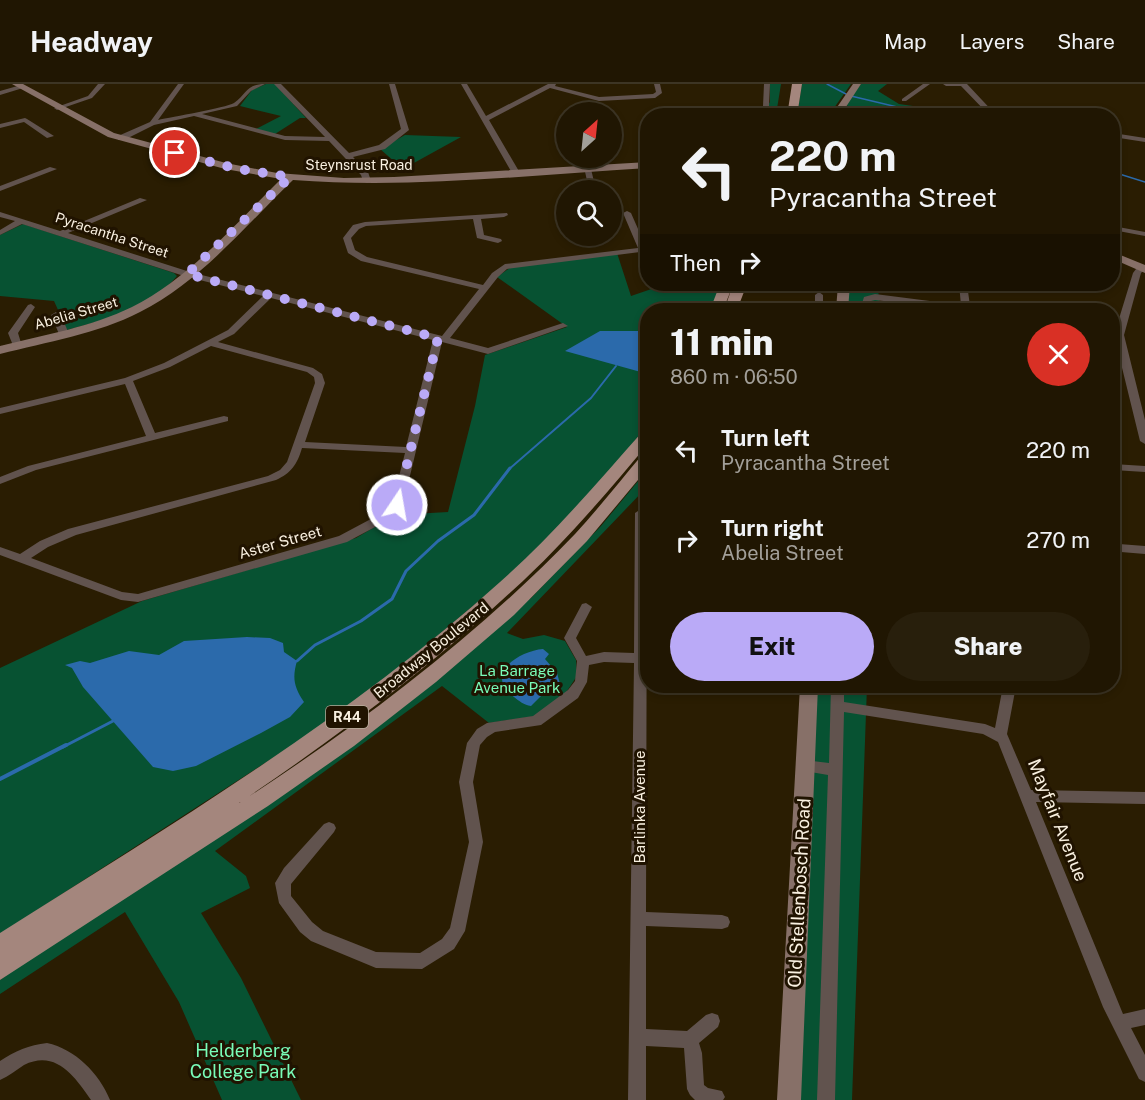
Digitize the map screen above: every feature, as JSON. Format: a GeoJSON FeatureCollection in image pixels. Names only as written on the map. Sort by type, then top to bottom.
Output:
{"type":"FeatureCollection","features":[{"type":"Feature","properties":{"kind":"main road"},"geometry":{"type":"LineString","coordinates":[[783,108],[786,84]]}},
{"type":"Feature","properties":{"kind":"main road"},"geometry":{"type":"LineString","coordinates":[[793,108],[797,84]]}},
{"type":"Feature","properties":{"kind":"main road","name":"Broadway Boulevard"},"geometry":{"type":"LineString","coordinates":[[0,946],[285,762],[396,681],[466,625],[539,558],[598,496],[640,444]]}},
{"type":"Feature","properties":{"kind":"main road","name":"Broadway Boulevard"},"geometry":{"type":"LineString","coordinates":[[0,969],[309,766],[432,673],[567,554],[606,511],[640,468]]}},
{"type":"Feature","properties":{"kind":"street"},"geometry":{"type":"LineString","coordinates":[[57,108],[90,97],[102,84]]}},
{"type":"Feature","properties":{"kind":"street"},"geometry":{"type":"LineString","coordinates":[[152,123],[181,84]]}},
{"type":"Feature","properties":{"kind":"street"},"geometry":{"type":"LineString","coordinates":[[121,138],[152,123],[238,104],[249,90],[262,84]]}},
{"type":"Feature","properties":{"kind":"street"},"geometry":{"type":"LineString","coordinates":[[277,84],[368,176],[367,181]]}},
{"type":"Feature","properties":{"kind":"street"},"geometry":{"type":"LineString","coordinates":[[348,156],[382,147],[405,130],[392,84]]}},
{"type":"Feature","properties":{"kind":"street"},"geometry":{"type":"LineString","coordinates":[[464,84],[516,173]]}},
{"type":"Feature","properties":{"kind":"street"},"geometry":{"type":"LineString","coordinates":[[484,120],[550,85],[603,100],[655,96],[659,93],[657,84]]}},
{"type":"Feature","properties":{"kind":"street"},"geometry":{"type":"LineString","coordinates":[[764,108],[767,84]]}},
{"type":"Feature","properties":{"kind":"street"},"geometry":{"type":"LineString","coordinates":[[840,108],[857,84]]}},
{"type":"Feature","properties":{"kind":"street"},"geometry":{"type":"LineString","coordinates":[[904,100],[927,84]]}},
{"type":"Feature","properties":{"kind":"street"},"geometry":{"type":"LineString","coordinates":[[946,84],[963,84],[986,108]]}},
{"type":"Feature","properties":{"kind":"street"},"geometry":{"type":"LineString","coordinates":[[0,93],[18,86]]}},
{"type":"Feature","properties":{"kind":"street","name":"Steynsrust Road"},"geometry":{"type":"LineString","coordinates":[[18,86],[94,128],[121,138],[225,166],[290,177],[367,181],[640,166]]}},
{"type":"Feature","properties":{"kind":"street"},"geometry":{"type":"LineString","coordinates":[[194,114],[279,136],[330,139]]}},
{"type":"Feature","properties":{"kind":"street"},"geometry":{"type":"LineString","coordinates":[[0,126],[25,120],[50,136]]}},
{"type":"Feature","properties":{"kind":"street"},"geometry":{"type":"LineString","coordinates":[[1120,136],[1145,140]]}},
{"type":"Feature","properties":{"kind":"street"},"geometry":{"type":"LineString","coordinates":[[0,189],[54,169]]}},
{"type":"Feature","properties":{"kind":"street"},"geometry":{"type":"LineString","coordinates":[[587,169],[590,180]]}},
{"type":"Feature","properties":{"kind":"street","name":"Abelia Street"},"geometry":{"type":"LineString","coordinates":[[0,350],[16,346],[60,324],[104,323],[138,308],[187,274],[290,177]]}},
{"type":"Feature","properties":{"kind":"street"},"geometry":{"type":"LineString","coordinates":[[62,233],[143,200]]}},
{"type":"Feature","properties":{"kind":"street"},"geometry":{"type":"LineString","coordinates":[[627,213],[640,241]]}},
{"type":"Feature","properties":{"kind":"street","name":"Pyracantha Street"},"geometry":{"type":"LineString","coordinates":[[0,214],[187,274],[492,351],[563,326]]}},
{"type":"Feature","properties":{"kind":"street"},"geometry":{"type":"LineString","coordinates":[[485,288],[364,259],[351,251],[347,243],[354,229],[365,224],[504,215]]}},
{"type":"Feature","properties":{"kind":"street"},"geometry":{"type":"LineString","coordinates":[[477,217],[480,236],[498,241]]}},
{"type":"Feature","properties":{"kind":"street"},"geometry":{"type":"LineString","coordinates":[[0,233],[21,221]]}},
{"type":"Feature","properties":{"kind":"street"},"geometry":{"type":"LineString","coordinates":[[1120,229],[1145,234]]}},
{"type":"Feature","properties":{"kind":"street"},"geometry":{"type":"LineString","coordinates":[[441,339],[498,272],[514,265],[640,249]]}},
{"type":"Feature","properties":{"kind":"street"},"geometry":{"type":"LineString","coordinates":[[1120,258],[1143,268],[1137,273],[1120,322]]}},
{"type":"Feature","properties":{"kind":"street"},"geometry":{"type":"LineString","coordinates":[[0,411],[128,380],[167,365],[235,329],[269,295]]}},
{"type":"Feature","properties":{"kind":"street"},"geometry":{"type":"LineString","coordinates":[[819,295],[819,303]]}},
{"type":"Feature","properties":{"kind":"street"},"geometry":{"type":"LineString","coordinates":[[866,303],[867,299],[876,297],[925,303]]}},
{"type":"Feature","properties":{"kind":"street"},"geometry":{"type":"LineString","coordinates":[[16,346],[13,333],[31,307]]}},
{"type":"Feature","properties":{"kind":"street"},"geometry":{"type":"LineString","coordinates":[[49,326],[60,324]]}},
{"type":"Feature","properties":{"kind":"street","name":"Aster Street"},"geometry":{"type":"LineString","coordinates":[[0,550],[128,598],[146,597],[334,542],[363,530],[388,515],[397,505],[409,450],[441,339]]}},
{"type":"Feature","properties":{"kind":"street"},"geometry":{"type":"LineString","coordinates":[[21,559],[44,544],[72,532],[279,475],[292,463],[320,383],[319,376],[310,370],[210,343]]}},
{"type":"Feature","properties":{"kind":"street"},"geometry":{"type":"LineString","coordinates":[[1120,349],[1145,441]]}},
{"type":"Feature","properties":{"kind":"street"},"geometry":{"type":"LineString","coordinates":[[128,380],[152,438]]}},
{"type":"Feature","properties":{"kind":"street"},"geometry":{"type":"LineString","coordinates":[[0,481],[32,468],[224,419]]}},
{"type":"Feature","properties":{"kind":"street"},"geometry":{"type":"LineString","coordinates":[[298,445],[409,450]]}},
{"type":"Feature","properties":{"kind":"street"},"geometry":{"type":"LineString","coordinates":[[1120,467],[1145,469]]}},
{"type":"Feature","properties":{"kind":"street"},"geometry":{"type":"LineString","coordinates":[[1120,546],[1145,550]]}},
{"type":"Feature","properties":{"kind":"street"},"geometry":{"type":"LineString","coordinates":[[329,828],[286,878],[282,889],[286,902],[311,932],[362,956],[376,960],[417,962],[430,957],[448,944],[457,931],[476,842],[466,782],[474,743],[482,733],[492,727],[531,723],[568,699],[580,682],[583,661],[570,638],[586,608]]}},
{"type":"Feature","properties":{"kind":"street"},"geometry":{"type":"LineString","coordinates":[[583,661],[604,657],[640,658]]}},
{"type":"Feature","properties":{"kind":"street","name":"Barlinka Avenue"},"geometry":{"type":"LineString","coordinates":[[637,1100],[640,658]]}},
{"type":"Feature","properties":{"kind":"street","name":"Old Stellenbosch Road"},"geometry":{"type":"LineString","coordinates":[[789,1100],[809,693]]}},
{"type":"Feature","properties":{"kind":"street"},"geometry":{"type":"LineString","coordinates":[[826,1100],[838,693]]}},
{"type":"Feature","properties":{"kind":"street"},"geometry":{"type":"LineString","coordinates":[[837,706],[985,729],[999,735],[1009,693]]}},
{"type":"Feature","properties":{"kind":"street","name":"Mayfair Avenue"},"geometry":{"type":"LineString","coordinates":[[999,735],[1006,742],[1119,1023],[1145,1073]]}},
{"type":"Feature","properties":{"kind":"street"},"geometry":{"type":"LineString","coordinates":[[804,766],[836,770]]}},
{"type":"Feature","properties":{"kind":"street"},"geometry":{"type":"LineString","coordinates":[[1027,796],[1145,798]]}},
{"type":"Feature","properties":{"kind":"street"},"geometry":{"type":"LineString","coordinates":[[639,920],[722,922]]}},
{"type":"Feature","properties":{"kind":"street"},"geometry":{"type":"LineString","coordinates":[[1119,1023],[1145,1017]]}},
{"type":"Feature","properties":{"kind":"street"},"geometry":{"type":"LineString","coordinates":[[638,1037],[690,1040],[712,1021]]}},
{"type":"Feature","properties":{"kind":"street"},"geometry":{"type":"LineString","coordinates":[[690,1040],[696,1089],[704,1096],[716,1097]]}},
{"type":"Feature","properties":{"kind":"street"},"geometry":{"type":"LineString","coordinates":[[0,1071],[37,1052],[52,1051],[73,1062],[101,1100]]}},
{"type":"Feature","properties":{"kind":"green space"},"geometry":{"type":"Polygon","coordinates":[[[266,84],[275,84],[306,118],[300,118],[275,134],[256,129],[281,116],[240,106],[252,90],[266,84]]]}},
{"type":"Feature","properties":{"kind":"green space"},"geometry":{"type":"Polygon","coordinates":[[[770,84],[781,84],[777,108],[766,108],[770,102],[770,84]]]}},
{"type":"Feature","properties":{"kind":"green space"},"geometry":{"type":"Polygon","coordinates":[[[802,84],[851,84],[834,108],[798,108],[802,84]]]}},
{"type":"Feature","properties":{"kind":"green space"},"geometry":{"type":"Polygon","coordinates":[[[861,84],[887,84],[878,91],[899,104],[914,108],[854,108],[845,105],[861,84]]]}},
{"type":"Feature","properties":{"kind":"green space"},"geometry":{"type":"Polygon","coordinates":[[[405,135],[461,137],[403,169],[380,149],[405,135]]]}},
{"type":"Feature","properties":{"kind":"green space"},"geometry":{"type":"Polygon","coordinates":[[[23,224],[174,273],[177,276],[154,297],[141,305],[112,317],[67,330],[54,301],[0,296],[0,235],[23,224]]]}},
{"type":"Feature","properties":{"kind":"green space"},"geometry":{"type":"Polygon","coordinates":[[[617,253],[631,296],[646,291],[718,291],[713,303],[640,303],[640,434],[606,477],[524,563],[385,680],[299,741],[0,934],[0,668],[142,601],[356,538],[395,515],[448,512],[475,406],[485,355],[567,327],[497,277],[511,267],[617,253]]]}},
{"type":"Feature","properties":{"kind":"green space"},"geometry":{"type":"Polygon","coordinates":[[[847,291],[878,291],[880,303],[846,303],[847,291]]]}},
{"type":"Feature","properties":{"kind":"green space"},"geometry":{"type":"Polygon","coordinates":[[[640,479],[640,494],[507,633],[523,639],[544,635],[565,641],[576,660],[577,676],[563,697],[536,716],[489,723],[442,686],[215,851],[246,876],[250,888],[201,913],[241,978],[301,1100],[222,1100],[179,1002],[125,912],[0,994],[0,980],[531,598],[601,526],[640,479]]]}},
{"type":"Feature","properties":{"kind":"green space"},"geometry":{"type":"Polygon","coordinates":[[[816,693],[867,693],[852,1100],[795,1100],[816,693]]]}},
{"type":"Feature","properties":{"kind":"water"},"geometry":{"type":"Polygon","coordinates":[[[600,331],[640,331],[640,372],[565,351],[600,331]]]}},
{"type":"Feature","properties":{"kind":"water"},"geometry":{"type":"Polygon","coordinates":[[[247,637],[270,638],[283,643],[284,652],[297,661],[295,682],[304,702],[290,717],[261,733],[196,766],[173,771],[153,767],[83,687],[72,668],[65,665],[80,661],[90,663],[129,651],[159,655],[184,641],[247,637]]]}},
{"type":"Feature","properties":{"kind":"water"},"geometry":{"type":"Polygon","coordinates":[[[543,649],[549,654],[545,659],[557,673],[560,684],[544,693],[531,706],[518,700],[505,688],[502,680],[503,672],[515,659],[543,649]]]}},
{"type":"Feature","properties":{"kind":"waterway"},"geometry":{"type":"LineString","coordinates":[[827,84],[846,94]]}},
{"type":"Feature","properties":{"kind":"waterway"},"geometry":{"type":"LineString","coordinates":[[851,96],[901,108]]}},
{"type":"Feature","properties":{"kind":"waterway"},"geometry":{"type":"LineString","coordinates":[[1120,174],[1145,182]]}},
{"type":"Feature","properties":{"kind":"waterway"},"geometry":{"type":"LineString","coordinates":[[509,469],[591,398],[616,366]]}},
{"type":"Feature","properties":{"kind":"waterway"},"geometry":{"type":"LineString","coordinates":[[297,661],[315,645],[361,621],[392,599],[406,571],[438,541],[474,515],[509,469]]}},
{"type":"Feature","properties":{"kind":"waterway"},"geometry":{"type":"LineString","coordinates":[[63,747],[113,721]]}},
{"type":"Feature","properties":{"kind":"waterway"},"geometry":{"type":"LineString","coordinates":[[0,779],[66,745]]}},
{"type":"Feature","properties":{"kind":"route"},"geometry":{"type":"LineString","coordinates":[[175,153],[238,169],[290,177],[187,274],[438,338],[397,505]]}},
{"type":"Feature","properties":{"kind":"park label","name":"La Barrage Avenue Park"},"geometry":{"type":"Point","coordinates":[517,678]}},
{"type":"Feature","properties":{"kind":"park label","name":"Helderberg College Park"},"geometry":{"type":"Point","coordinates":[243,1060]}}]}
